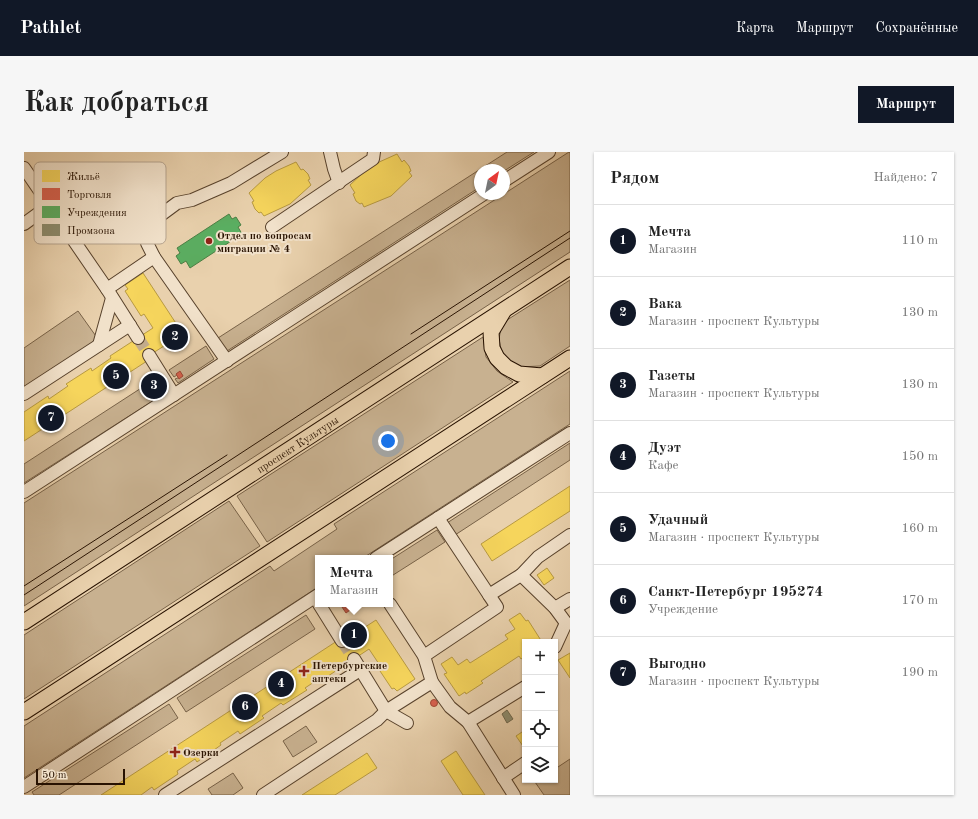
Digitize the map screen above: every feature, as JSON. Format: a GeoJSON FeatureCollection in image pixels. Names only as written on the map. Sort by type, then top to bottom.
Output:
{"type":"FeatureCollection","features":[{"type":"Feature","properties":{"kind":"main road","name":"проспект Культуры"},"geometry":{"type":"LineString","coordinates":[[24,622],[570,267]]}},
{"type":"Feature","properties":{"kind":"main road"},"geometry":{"type":"LineString","coordinates":[[505,309],[492,332],[492,348],[497,358],[506,367],[519,374],[542,376]]}},
{"type":"Feature","properties":{"kind":"main road"},"geometry":{"type":"LineString","coordinates":[[24,712],[570,358]]}},
{"type":"Feature","properties":{"kind":"street"},"geometry":{"type":"LineString","coordinates":[[166,211],[177,203],[192,200],[231,183],[282,152]]}},
{"type":"Feature","properties":{"kind":"street"},"geometry":{"type":"LineString","coordinates":[[323,152],[334,169]]}},
{"type":"Feature","properties":{"kind":"street"},"geometry":{"type":"LineString","coordinates":[[330,152],[339,183]]}},
{"type":"Feature","properties":{"kind":"street"},"geometry":{"type":"LineString","coordinates":[[272,227],[373,159],[374,152]]}},
{"type":"Feature","properties":{"kind":"street"},"geometry":{"type":"LineString","coordinates":[[510,177],[549,152]]}},
{"type":"Feature","properties":{"kind":"street"},"geometry":{"type":"LineString","coordinates":[[24,168],[34,182]]}},
{"type":"Feature","properties":{"kind":"street"},"geometry":{"type":"LineString","coordinates":[[24,492],[475,200]]}},
{"type":"Feature","properties":{"kind":"street"},"geometry":{"type":"LineString","coordinates":[[24,224],[34,217]]}},
{"type":"Feature","properties":{"kind":"street"},"geometry":{"type":"LineString","coordinates":[[76,244],[138,338]]}},
{"type":"Feature","properties":{"kind":"street"},"geometry":{"type":"LineString","coordinates":[[147,244],[154,258],[227,361]]}},
{"type":"Feature","properties":{"kind":"street"},"geometry":{"type":"LineString","coordinates":[[99,345],[109,293],[154,258]]}},
{"type":"Feature","properties":{"kind":"street"},"geometry":{"type":"LineString","coordinates":[[24,394],[130,324]]}},
{"type":"Feature","properties":{"kind":"street"},"geometry":{"type":"LineString","coordinates":[[149,355],[174,395]]}},
{"type":"Feature","properties":{"kind":"street"},"geometry":{"type":"LineString","coordinates":[[381,555],[570,433]]}},
{"type":"Feature","properties":{"kind":"street"},"geometry":{"type":"LineString","coordinates":[[424,656],[497,607],[438,518]]}},
{"type":"Feature","properties":{"kind":"street"},"geometry":{"type":"LineString","coordinates":[[489,595],[521,575],[538,557],[570,535]]}},
{"type":"Feature","properties":{"kind":"street"},"geometry":{"type":"LineString","coordinates":[[521,575],[555,608],[568,624],[558,642]]}},
{"type":"Feature","properties":{"kind":"street"},"geometry":{"type":"LineString","coordinates":[[555,608],[570,599]]}},
{"type":"Feature","properties":{"kind":"street"},"geometry":{"type":"LineString","coordinates":[[29,795],[24,787],[315,601]]}},
{"type":"Feature","properties":{"kind":"street"},"geometry":{"type":"LineString","coordinates":[[321,607],[342,641]]}},
{"type":"Feature","properties":{"kind":"street"},"geometry":{"type":"LineString","coordinates":[[392,607],[424,656],[432,682],[450,707],[468,722],[514,795]]}},
{"type":"Feature","properties":{"kind":"street"},"geometry":{"type":"LineString","coordinates":[[354,659],[386,711],[407,723]]}},
{"type":"Feature","properties":{"kind":"street"},"geometry":{"type":"LineString","coordinates":[[164,795],[360,670]]}},
{"type":"Feature","properties":{"kind":"street"},"geometry":{"type":"LineString","coordinates":[[263,795],[377,720],[386,711],[432,682]]}},
{"type":"Feature","properties":{"kind":"street"},"geometry":{"type":"LineString","coordinates":[[468,722],[522,689]]}},
{"type":"Feature","properties":{"kind":"street"},"geometry":{"type":"LineString","coordinates":[[503,778],[522,765]]}},
{"type":"Feature","properties":{"kind":"shaded area"},"geometry":{"type":"Polygon","coordinates":[[[507,152],[534,152],[510,167],[510,164],[488,164],[507,152]]]}},
{"type":"Feature","properties":{"kind":"shaded area"},"geometry":{"type":"Polygon","coordinates":[[[569,152],[570,153],[570,252],[24,606],[24,503],[494,200],[510,200],[510,190],[569,152]]]}},
{"type":"Feature","properties":{"kind":"shaded area"},"geometry":{"type":"Polygon","coordinates":[[[474,173],[474,191],[227,351],[218,338],[474,173]]]}},
{"type":"Feature","properties":{"kind":"shaded area"},"geometry":{"type":"Polygon","coordinates":[[[570,280],[570,346],[540,366],[520,367],[508,362],[501,349],[499,339],[501,328],[507,320],[570,280]]]}},
{"type":"Feature","properties":{"kind":"shaded area"},"geometry":{"type":"Polygon","coordinates":[[[78,311],[98,339],[24,387],[24,348],[78,311]]]}},
{"type":"Feature","properties":{"kind":"shaded area"},"geometry":{"type":"Polygon","coordinates":[[[483,337],[486,357],[497,371],[513,382],[267,542],[237,496],[483,337]]]}},
{"type":"Feature","properties":{"kind":"shaded area"},"geometry":{"type":"Polygon","coordinates":[[[206,346],[214,359],[178,383],[175,379],[183,376],[180,372],[174,377],[169,370],[206,346]]]}},
{"type":"Feature","properties":{"kind":"shaded area"},"geometry":{"type":"Polygon","coordinates":[[[570,371],[570,424],[368,555],[315,555],[315,589],[24,778],[24,726],[270,566],[274,571],[337,529],[334,524],[570,371]]]}},
{"type":"Feature","properties":{"kind":"shaded area"},"geometry":{"type":"Polygon","coordinates":[[[149,383],[159,397],[24,483],[24,464],[149,383]]]}},
{"type":"Feature","properties":{"kind":"shaded area"},"geometry":{"type":"Polygon","coordinates":[[[570,443],[570,460],[455,535],[447,523],[570,443]]]}},
{"type":"Feature","properties":{"kind":"shaded area"},"geometry":{"type":"Polygon","coordinates":[[[229,501],[260,546],[24,699],[24,635],[229,501]]]}},
{"type":"Feature","properties":{"kind":"shaded area"},"geometry":{"type":"Polygon","coordinates":[[[437,530],[445,542],[393,575],[393,558],[437,530]]]}},
{"type":"Feature","properties":{"kind":"shaded area"},"geometry":{"type":"Polygon","coordinates":[[[306,615],[315,629],[186,712],[177,698],[306,615]]]}},
{"type":"Feature","properties":{"kind":"shaded area"},"geometry":{"type":"Polygon","coordinates":[[[169,704],[178,718],[59,795],[34,795],[32,792],[169,704]]]}},
{"type":"Feature","properties":{"kind":"shaded area"},"geometry":{"type":"Polygon","coordinates":[[[306,726],[317,742],[293,757],[283,741],[306,726]]]}},
{"type":"Feature","properties":{"kind":"shaded area"},"geometry":{"type":"Polygon","coordinates":[[[570,759],[570,795],[544,795],[536,783],[558,783],[558,767],[570,759]]]}},
{"type":"Feature","properties":{"kind":"shaded area"},"geometry":{"type":"Polygon","coordinates":[[[233,773],[243,788],[233,795],[212,795],[208,789],[233,773]]]}},
{"type":"Feature","properties":{"kind":"building: Жильё"},"geometry":{"type":"Polygon","coordinates":[[[397,154],[402,162],[404,160],[409,166],[411,171],[409,172],[412,176],[391,196],[364,207],[362,203],[360,204],[356,201],[353,194],[355,193],[350,185],[366,170],[397,154]]]}},
{"type":"Feature","properties":{"kind":"building: Жильё"},"geometry":{"type":"Polygon","coordinates":[[[296,162],[301,170],[303,169],[308,174],[310,179],[308,180],[311,185],[290,204],[264,216],[261,212],[259,213],[255,209],[252,202],[254,201],[249,193],[265,178],[296,162]]]}},
{"type":"Feature","properties":{"kind":"building: Жильё"},"geometry":{"type":"Polygon","coordinates":[[[143,273],[183,334],[145,358],[147,361],[24,441],[24,412],[48,396],[49,399],[68,386],[66,384],[91,368],[92,371],[111,358],[110,356],[153,328],[144,314],[141,316],[125,291],[128,289],[125,285],[143,273]]]}},
{"type":"Feature","properties":{"kind":"building: Жильё"},"geometry":{"type":"Polygon","coordinates":[[[570,486],[570,511],[492,561],[481,544],[570,486]]]}},
{"type":"Feature","properties":{"kind":"building: Жильё"},"geometry":{"type":"Polygon","coordinates":[[[547,568],[554,578],[544,585],[537,575],[547,568]]]}},
{"type":"Feature","properties":{"kind":"building: Жильё"},"geometry":{"type":"Polygon","coordinates":[[[520,613],[526,621],[528,620],[540,639],[522,639],[522,658],[519,656],[481,681],[483,683],[466,694],[465,692],[459,696],[444,674],[447,673],[441,664],[452,657],[458,665],[467,659],[470,663],[508,639],[505,635],[515,629],[509,620],[520,613]]]}},
{"type":"Feature","properties":{"kind":"building: Жильё"},"geometry":{"type":"Polygon","coordinates":[[[376,620],[415,679],[397,691],[394,688],[392,689],[376,665],[379,664],[369,649],[325,678],[323,676],[305,688],[307,690],[283,705],[281,703],[262,716],[264,718],[240,734],[238,731],[220,743],[221,745],[197,762],[195,759],[177,771],[178,774],[154,790],[152,787],[141,795],[101,795],[337,641],[339,644],[376,620]]]}},
{"type":"Feature","properties":{"kind":"building: Жильё"},"geometry":{"type":"Polygon","coordinates":[[[570,653],[570,678],[558,660],[570,653]]]}},
{"type":"Feature","properties":{"kind":"building: Жильё"},"geometry":{"type":"Polygon","coordinates":[[[522,732],[522,745],[516,736],[522,732]]]}},
{"type":"Feature","properties":{"kind":"building: Жильё"},"geometry":{"type":"Polygon","coordinates":[[[456,751],[485,795],[463,795],[441,761],[456,751]]]}},
{"type":"Feature","properties":{"kind":"building: Жильё"},"geometry":{"type":"Polygon","coordinates":[[[367,753],[377,768],[360,779],[335,795],[302,795],[367,753]]]}},
{"type":"Feature","properties":{"kind":"building: Торговля"},"geometry":{"type":"Polygon","coordinates":[[[180,371],[183,376],[179,379],[176,374],[180,371]]]}},
{"type":"Feature","properties":{"kind":"building: Торговля"},"geometry":{"type":"Polygon","coordinates":[[[342,607],[354,607],[346,613],[342,607]]]}},
{"type":"Feature","properties":{"kind":"building: Торговля"},"geometry":{"type":"Polygon","coordinates":[[[434,699],[437,700],[437,706],[434,707],[431,706],[430,703],[431,700],[434,699]]]}},
{"type":"Feature","properties":{"kind":"building: Учреждения","name":"Отдел по вопросам миграции № 4"},"geometry":{"type":"Polygon","coordinates":[[[229,214],[232,219],[236,217],[241,225],[238,227],[242,234],[190,268],[186,261],[181,264],[176,256],[180,253],[177,248],[229,214]]]}},
{"type":"Feature","properties":{"kind":"building: Промзона"},"geometry":{"type":"Polygon","coordinates":[[[507,710],[513,719],[507,723],[502,714],[507,710]]]}},
{"type":"Feature","properties":{"kind":"tunnel"},"geometry":{"type":"LineString","coordinates":[[138,338],[149,355]]}},
{"type":"Feature","properties":{"kind":"tunnel"},"geometry":{"type":"LineString","coordinates":[[342,641],[354,659]]}},
{"type":"Feature","properties":{"kind":"tram line"},"geometry":{"type":"LineString","coordinates":[[411,334],[570,231]]}},
{"type":"Feature","properties":{"kind":"tram line"},"geometry":{"type":"LineString","coordinates":[[24,595],[570,238]]}},
{"type":"Feature","properties":{"kind":"tram line"},"geometry":{"type":"LineString","coordinates":[[24,586],[227,455]]}},
{"type":"Feature","properties":{"kind":"place","name":"Отдел по вопросам миграции № 4"},"geometry":{"type":"Point","coordinates":[209,241]}},
{"type":"Feature","properties":{"kind":"place","name":"Вака"},"geometry":{"type":"Point","coordinates":[175,337]}},
{"type":"Feature","properties":{"kind":"place","name":"Удачный"},"geometry":{"type":"Point","coordinates":[116,376]}},
{"type":"Feature","properties":{"kind":"place","name":"Газеты"},"geometry":{"type":"Point","coordinates":[154,386]}},
{"type":"Feature","properties":{"kind":"place","name":"Выгодно"},"geometry":{"type":"Point","coordinates":[51,418]}},
{"type":"Feature","properties":{"kind":"place","name":"Мечта"},"geometry":{"type":"Point","coordinates":[354,635]}},
{"type":"Feature","properties":{"kind":"place","name":"Петербургские аптеки"},"geometry":{"type":"Point","coordinates":[304,671]}},
{"type":"Feature","properties":{"kind":"place","name":"Дуэт"},"geometry":{"type":"Point","coordinates":[281,684]}},
{"type":"Feature","properties":{"kind":"place","name":"Санкт-Петербург 195274"},"geometry":{"type":"Point","coordinates":[245,707]}},
{"type":"Feature","properties":{"kind":"place","name":"Озерки"},"geometry":{"type":"Point","coordinates":[175,752]}}]}
